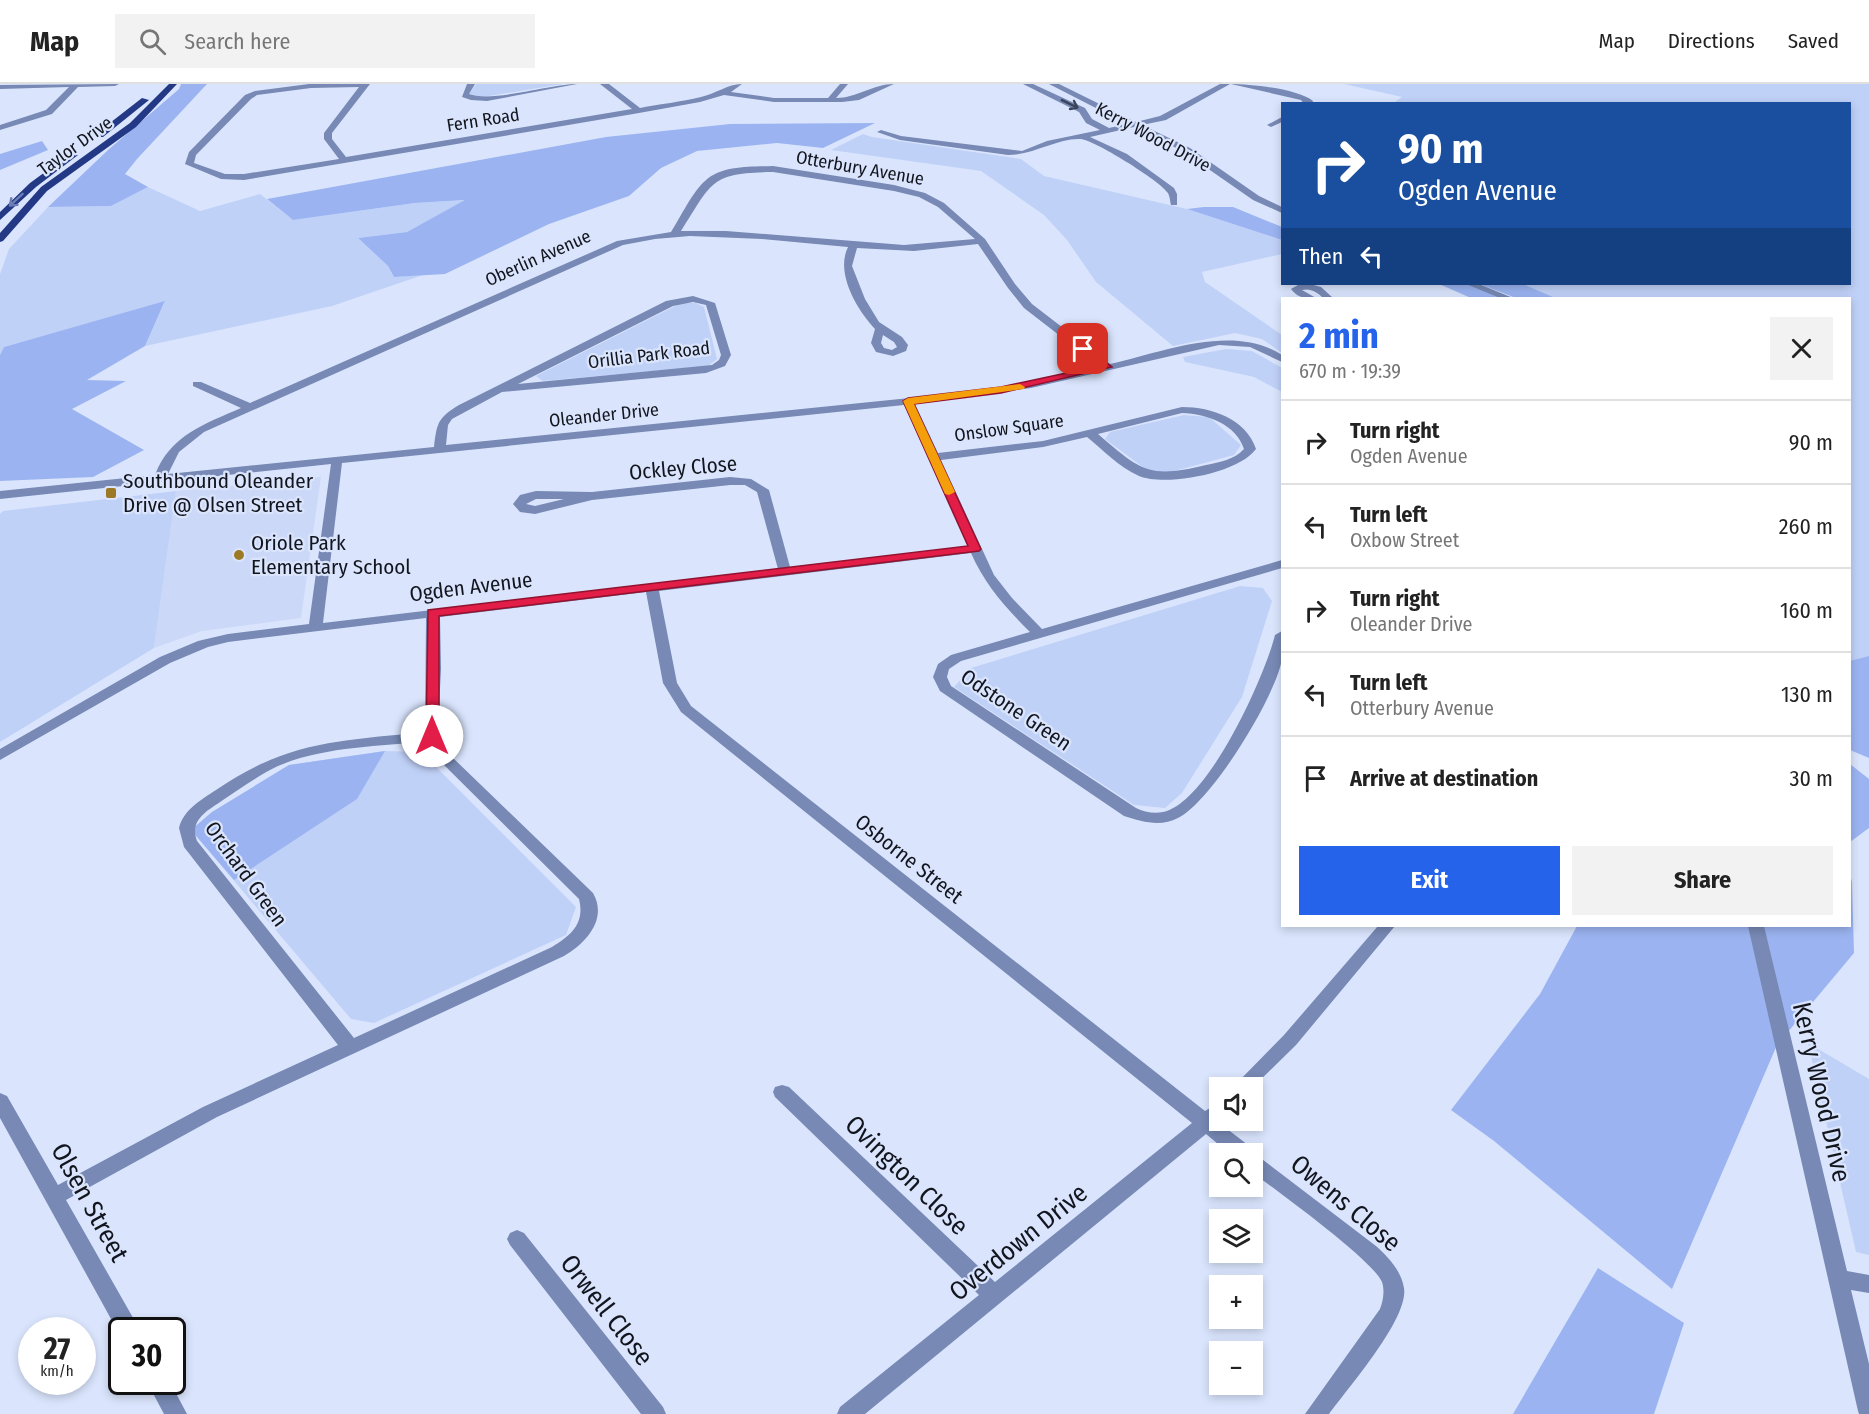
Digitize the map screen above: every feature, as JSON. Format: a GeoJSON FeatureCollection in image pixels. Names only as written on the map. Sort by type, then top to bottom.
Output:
{"type":"FeatureCollection","features":[{"type":"Feature","properties":{"kind":"main road","name":"Taylor Drive"},"geometry":{"type":"LineString","coordinates":[[0,239],[44,189],[133,125],[173,84]]}},
{"type":"Feature","properties":{"kind":"main road","name":"Taylor Drive"},"geometry":{"type":"LineString","coordinates":[[89,144],[141,104],[156,87]]}},
{"type":"Feature","properties":{"kind":"main road","name":"Taylor Drive"},"geometry":{"type":"LineString","coordinates":[[0,217],[33,185],[81,150]]}},
{"type":"Feature","properties":{"kind":"street"},"geometry":{"type":"LineString","coordinates":[[0,87],[115,84]]}},
{"type":"Feature","properties":{"kind":"street"},"geometry":{"type":"LineString","coordinates":[[471,84],[465,95],[482,99],[573,84]]}},
{"type":"Feature","properties":{"kind":"street"},"geometry":{"type":"LineString","coordinates":[[604,84],[639,111]]}},
{"type":"Feature","properties":{"kind":"street","name":"Fern Road"},"geometry":{"type":"LineString","coordinates":[[366,85],[306,86],[261,91],[250,96],[189,160],[191,165],[230,178],[705,99],[723,93],[738,84]]}},
{"type":"Feature","properties":{"kind":"street"},"geometry":{"type":"LineString","coordinates":[[830,100],[844,84]]}},
{"type":"Feature","properties":{"kind":"street"},"geometry":{"type":"LineString","coordinates":[[723,93],[774,100],[853,99],[890,84]]}},
{"type":"Feature","properties":{"kind":"street"},"geometry":{"type":"LineString","coordinates":[[1027,84],[1082,110],[1089,121],[1107,130]]}},
{"type":"Feature","properties":{"kind":"street","name":"Kerry Wood Drive"},"geometry":{"type":"LineString","coordinates":[[1053,84],[1187,150],[1256,198],[1281,210]]}},
{"type":"Feature","properties":{"kind":"street"},"geometry":{"type":"LineString","coordinates":[[881,132],[900,138],[1023,153],[1050,143],[1171,115],[1227,84]]}},
{"type":"Feature","properties":{"kind":"street"},"geometry":{"type":"LineString","coordinates":[[1235,84],[1303,98],[1309,100],[1308,102]]}},
{"type":"Feature","properties":{"kind":"street"},"geometry":{"type":"LineString","coordinates":[[0,128],[49,112],[76,85]]}},
{"type":"Feature","properties":{"kind":"street"},"geometry":{"type":"LineString","coordinates":[[344,160],[328,139],[328,133],[366,85]]}},
{"type":"Feature","properties":{"kind":"street"},"geometry":{"type":"LineString","coordinates":[[1271,126],[1281,120]]}},
{"type":"Feature","properties":{"kind":"street"},"geometry":{"type":"LineString","coordinates":[[1082,136],[1124,156],[1171,190],[1174,203]]}},
{"type":"Feature","properties":{"kind":"street","name":"Otterbury Avenue"},"geometry":{"type":"LineString","coordinates":[[675,233],[711,180],[733,171],[758,169],[885,187],[922,195],[941,205],[982,241],[1022,299],[1036,313],[1107,367]]}},
{"type":"Feature","properties":{"kind":"street","name":"Oberlin Avenue"},"geometry":{"type":"LineString","coordinates":[[160,479],[170,453],[184,439],[249,407],[611,246],[651,236],[675,233],[716,233],[912,248],[982,241]]}},
{"type":"Feature","properties":{"kind":"street"},"geometry":{"type":"LineString","coordinates":[[854,244],[848,255],[847,267],[871,317],[880,329]]}},
{"type":"Feature","properties":{"kind":"street"},"geometry":{"type":"LineString","coordinates":[[1474,285],[1505,297]]}},
{"type":"Feature","properties":{"kind":"street"},"geometry":{"type":"LineString","coordinates":[[1309,297],[1296,289],[1307,286],[1317,288],[1327,297]]}},
{"type":"Feature","properties":{"kind":"street","name":"Orillia Park Road"},"geometry":{"type":"LineString","coordinates":[[440,450],[440,429],[448,417],[497,389],[670,303],[701,300],[713,306],[726,355],[725,360],[719,365],[706,370],[497,389]]}},
{"type":"Feature","properties":{"kind":"street","name":"Oleander Drive"},"geometry":{"type":"LineString","coordinates":[[0,495],[1001,390],[1207,344],[1243,341],[1264,346],[1281,358]]}},
{"type":"Feature","properties":{"kind":"street"},"geometry":{"type":"LineString","coordinates":[[197,384],[249,407]]}},
{"type":"Feature","properties":{"kind":"street"},"geometry":{"type":"LineString","coordinates":[[908,401],[975,549],[998,590],[1039,634]]}},
{"type":"Feature","properties":{"kind":"street","name":"Onslow Square"},"geometry":{"type":"LineString","coordinates":[[933,457],[1031,446],[1182,410],[1211,414],[1245,437],[1250,449],[1245,457],[1235,462],[1176,477],[1161,478],[1146,476],[1134,470],[1090,433]]}},
{"type":"Feature","properties":{"kind":"street"},"geometry":{"type":"LineString","coordinates":[[316,626],[337,460]]}},
{"type":"Feature","properties":{"kind":"street","name":"Ockley Close"},"geometry":{"type":"LineString","coordinates":[[592,496],[535,510],[524,509],[519,504],[524,498],[536,495],[592,496],[730,481],[753,484],[763,490],[785,571]]}},
{"type":"Feature","properties":{"kind":"street","name":"Ogden Avenue"},"geometry":{"type":"LineString","coordinates":[[0,755],[155,665],[192,649],[228,638],[975,549]]}},
{"type":"Feature","properties":{"kind":"street","name":"Odstone Green"},"geometry":{"type":"LineString","coordinates":[[1281,566],[951,661],[940,672],[940,683],[1130,812],[1139,816],[1157,818],[1173,815],[1188,805],[1218,770],[1271,675],[1281,639]]}},
{"type":"Feature","properties":{"kind":"street","name":"Osborne Street"},"geometry":{"type":"LineString","coordinates":[[652,587],[670,682],[686,709],[1209,1113]]}},
{"type":"Feature","properties":{"kind":"street"},"geometry":{"type":"LineString","coordinates":[[55,1196],[210,1112],[560,951],[577,939],[588,924],[590,906],[587,897],[447,760],[432,736],[433,613]]}},
{"type":"Feature","properties":{"kind":"street","name":"Orchard Green"},"geometry":{"type":"LineString","coordinates":[[351,1048],[190,843],[186,825],[189,818],[201,807],[250,775],[281,760],[317,750],[432,736]]}},
{"type":"Feature","properties":{"kind":"street"},"geometry":{"type":"LineString","coordinates":[[1253,1077],[1297,1032],[1386,927]]}},
{"type":"Feature","properties":{"kind":"street","name":"Kerry Wood Drive"},"geometry":{"type":"LineString","coordinates":[[1756,927],[1869,1411]]}},
{"type":"Feature","properties":{"kind":"street","name":"Ovington Close"},"geometry":{"type":"LineString","coordinates":[[782,1092],[994,1296]]}},
{"type":"Feature","properties":{"kind":"street","name":"Olsen Street"},"geometry":{"type":"LineString","coordinates":[[0,1101],[122,1317]]}},
{"type":"Feature","properties":{"kind":"street","name":"Overdown Drive"},"geometry":{"type":"LineString","coordinates":[[848,1414],[1209,1119]]}},
{"type":"Feature","properties":{"kind":"street"},"geometry":{"type":"LineString","coordinates":[[1226,1131],[1236,1143]]}},
{"type":"Feature","properties":{"kind":"street","name":"Owens Close"},"geometry":{"type":"LineString","coordinates":[[1263,1169],[1369,1252],[1386,1269],[1395,1290],[1394,1302],[1389,1314],[1316,1414]]}},
{"type":"Feature","properties":{"kind":"street","name":"Orwell Close"},"geometry":{"type":"LineString","coordinates":[[517,1239],[656,1414]]}},
{"type":"Feature","properties":{"kind":"street"},"geometry":{"type":"LineString","coordinates":[[1838,1279],[1869,1284]]}},
{"type":"Feature","properties":{"kind":"street"},"geometry":{"type":"LineString","coordinates":[[165,1395],[176,1414]]}},
{"type":"Feature","properties":{"kind":"shaded area"},"geometry":{"type":"Polygon","coordinates":[[[181,84],[207,84],[125,174],[148,187],[111,206],[48,207],[108,150],[179,89],[181,84]]]}},
{"type":"Feature","properties":{"kind":"shaded area"},"geometry":{"type":"Polygon","coordinates":[[[476,84],[563,84],[483,97],[469,94],[476,84]]]}},
{"type":"Feature","properties":{"kind":"shaded area"},"geometry":{"type":"Polygon","coordinates":[[[1344,84],[1869,84],[1869,749],[1851,740],[1851,297],[1513,297],[1483,285],[1851,285],[1851,102],[1395,102],[1402,97],[1344,84]]]}},
{"type":"Feature","properties":{"kind":"shaded area"},"geometry":{"type":"Polygon","coordinates":[[[875,123],[823,148],[777,143],[697,151],[661,168],[629,196],[549,224],[445,274],[394,277],[388,266],[358,238],[407,232],[465,200],[415,203],[293,220],[267,199],[606,137],[730,124],[875,123]]]}},
{"type":"Feature","properties":{"kind":"shaded area"},"geometry":{"type":"Polygon","coordinates":[[[863,134],[1021,159],[1044,176],[1187,209],[1281,240],[1281,254],[1202,272],[1205,282],[1281,334],[1281,352],[1262,339],[1235,333],[1173,346],[1096,282],[1067,240],[1044,215],[981,171],[831,150],[863,134]]]}},
{"type":"Feature","properties":{"kind":"shaded area"},"geometry":{"type":"Polygon","coordinates":[[[42,141],[48,150],[0,170],[0,154],[42,141]]]}},
{"type":"Feature","properties":{"kind":"shaded area"},"geometry":{"type":"Polygon","coordinates":[[[148,187],[200,211],[260,194],[293,220],[415,203],[467,200],[407,232],[358,238],[388,266],[394,277],[423,275],[332,306],[145,346],[165,302],[4,347],[0,355],[0,274],[9,249],[48,207],[111,206],[148,187]]]}},
{"type":"Feature","properties":{"kind":"shaded area"},"geometry":{"type":"Polygon","coordinates":[[[1233,207],[1281,227],[1281,240],[1187,209],[1233,207]]]}},
{"type":"Feature","properties":{"kind":"shaded area"},"geometry":{"type":"Polygon","coordinates":[[[1441,285],[1474,285],[1505,297],[1469,297],[1441,285]]]}},
{"type":"Feature","properties":{"kind":"shaded area"},"geometry":{"type":"Polygon","coordinates":[[[1483,285],[1525,285],[1553,297],[1513,297],[1483,285]]]}},
{"type":"Feature","properties":{"kind":"shaded area"},"geometry":{"type":"Polygon","coordinates":[[[165,301],[145,346],[87,380],[126,381],[72,409],[144,450],[93,477],[0,481],[0,355],[4,347],[165,301]]]}},
{"type":"Feature","properties":{"kind":"shaded area"},"geometry":{"type":"Polygon","coordinates":[[[681,303],[696,303],[704,307],[717,359],[708,366],[543,381],[536,376],[681,303]]]}},
{"type":"Feature","properties":{"kind":"shaded area"},"geometry":{"type":"Polygon","coordinates":[[[1226,349],[1252,351],[1281,367],[1281,391],[1254,377],[1185,362],[1183,357],[1226,349]]]}},
{"type":"Feature","properties":{"kind":"shaded area"},"geometry":{"type":"Polygon","coordinates":[[[1184,415],[1209,417],[1241,445],[1234,455],[1167,473],[1148,471],[1105,439],[1110,432],[1184,415]]]}},
{"type":"Feature","properties":{"kind":"shaded area","name":"Oriole Park Elementary School"},"geometry":{"type":"Polygon","coordinates":[[[321,477],[301,618],[202,631],[154,648],[176,491],[321,477]]]}},
{"type":"Feature","properties":{"kind":"shaded area"},"geometry":{"type":"Polygon","coordinates":[[[176,491],[154,648],[0,742],[0,514],[3,511],[176,491]]]}},
{"type":"Feature","properties":{"kind":"shaded area"},"geometry":{"type":"Polygon","coordinates":[[[1240,586],[1263,588],[1272,601],[1242,697],[1182,793],[1165,808],[1134,805],[954,687],[971,668],[1240,586]]]}},
{"type":"Feature","properties":{"kind":"shaded area"},"geometry":{"type":"Polygon","coordinates":[[[1869,656],[1869,758],[1851,750],[1851,661],[1869,656]]]}},
{"type":"Feature","properties":{"kind":"shaded area"},"geometry":{"type":"Polygon","coordinates":[[[385,751],[421,752],[576,907],[566,935],[374,1023],[351,1019],[191,830],[212,812],[289,765],[385,751]]]}},
{"type":"Feature","properties":{"kind":"shaded area"},"geometry":{"type":"Polygon","coordinates":[[[385,751],[357,799],[234,880],[191,830],[212,812],[289,765],[385,751]]]}},
{"type":"Feature","properties":{"kind":"shaded area"},"geometry":{"type":"Polygon","coordinates":[[[1851,765],[1869,779],[1869,828],[1851,841],[1851,765]]]}},
{"type":"Feature","properties":{"kind":"shaded area"},"geometry":{"type":"Polygon","coordinates":[[[1851,878],[1854,953],[1777,1045],[1672,1289],[1494,1141],[1451,1110],[1540,994],[1576,927],[1851,927],[1851,878]]]}},
{"type":"Feature","properties":{"kind":"shaded area"},"geometry":{"type":"Polygon","coordinates":[[[1808,1043],[1869,1079],[1869,1255],[1856,1252],[1808,1043]]]}},
{"type":"Feature","properties":{"kind":"shaded area"},"geometry":{"type":"Polygon","coordinates":[[[1598,1268],[1684,1323],[1654,1414],[1513,1414],[1598,1268]]]}},
{"type":"Feature","properties":{"kind":"slow traffic"},"geometry":{"type":"LineString","coordinates":[[949,492],[908,401],[1020,387]]}},
{"type":"Feature","properties":{"kind":"place","name":"Southbound Oleander Drive @ Olsen Street"},"geometry":{"type":"Point","coordinates":[111,493]}},
{"type":"Feature","properties":{"kind":"place","name":"Oriole Park Elementary School"},"geometry":{"type":"Point","coordinates":[239,555]}},
{"type":"Feature","properties":{"kind":"route"},"geometry":{"type":"LineString","coordinates":[[432,736],[433,613],[975,549],[908,401],[1001,390],[1107,367],[1083,349]]}}]}
